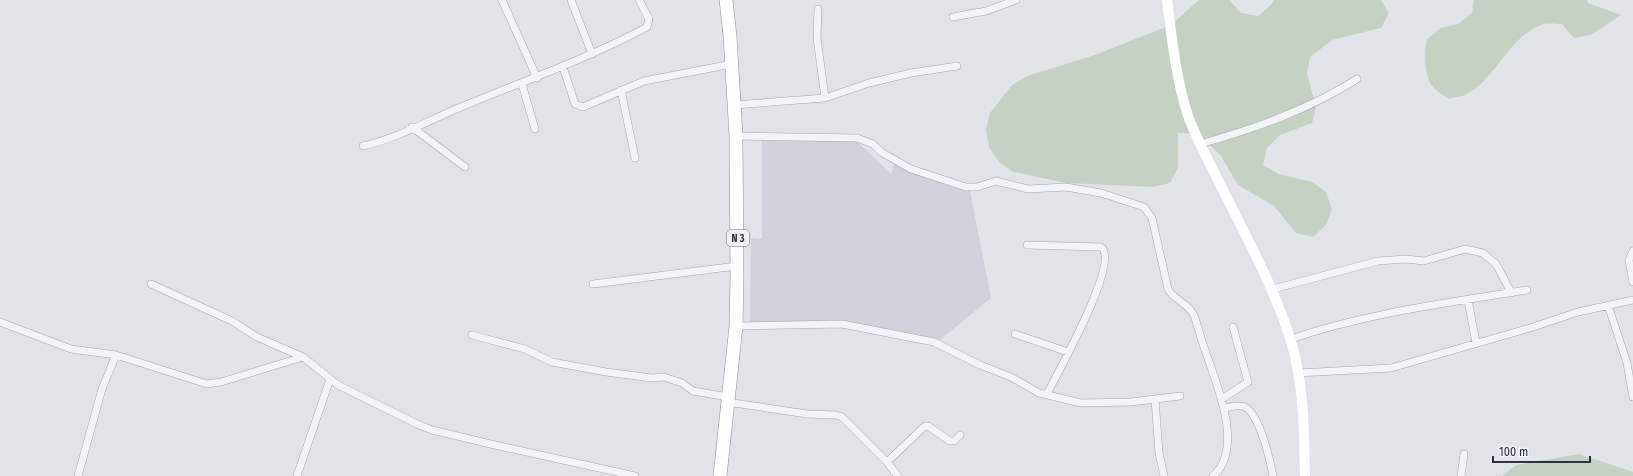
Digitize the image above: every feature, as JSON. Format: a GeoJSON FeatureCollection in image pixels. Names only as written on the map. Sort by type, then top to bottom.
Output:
{"type":"FeatureCollection","features":[{"type":"Feature","properties":{"kind":"highway","name":"N 3"},"geometry":{"type":"LineString","coordinates":[[720,476],[736,326],[737,266],[736,136],[732,64],[726,0]]}},
{"type":"Feature","properties":{"kind":"main road"},"geometry":{"type":"LineString","coordinates":[[1167,0],[1178,80],[1188,116],[1200,144],[1273,289],[1291,339],[1298,373],[1303,415],[1305,476]]}},
{"type":"Feature","properties":{"kind":"street"},"geometry":{"type":"LineString","coordinates":[[502,0],[537,78]]}},
{"type":"Feature","properties":{"kind":"street"},"geometry":{"type":"LineString","coordinates":[[571,0],[592,54]]}},
{"type":"Feature","properties":{"kind":"street"},"geometry":{"type":"LineString","coordinates":[[362,146],[373,144],[537,78],[592,54],[647,27],[649,19],[640,0]]}},
{"type":"Feature","properties":{"kind":"street"},"geometry":{"type":"LineString","coordinates":[[953,17],[986,11],[1016,0]]}},
{"type":"Feature","properties":{"kind":"street"},"geometry":{"type":"LineString","coordinates":[[818,9],[817,38],[825,98]]}},
{"type":"Feature","properties":{"kind":"street"},"geometry":{"type":"LineString","coordinates":[[563,67],[575,104],[579,107],[584,107],[644,81],[732,64]]}},
{"type":"Feature","properties":{"kind":"street"},"geometry":{"type":"LineString","coordinates":[[734,105],[825,98],[910,73],[958,66]]}},
{"type":"Feature","properties":{"kind":"street"},"geometry":{"type":"LineString","coordinates":[[1200,144],[1253,129],[1301,110],[1329,97],[1357,79]]}},
{"type":"Feature","properties":{"kind":"street"},"geometry":{"type":"LineString","coordinates":[[522,84],[535,129]]}},
{"type":"Feature","properties":{"kind":"street"},"geometry":{"type":"LineString","coordinates":[[621,90],[635,158]]}},
{"type":"Feature","properties":{"kind":"street"},"geometry":{"type":"LineString","coordinates":[[412,128],[465,167]]}},
{"type":"Feature","properties":{"kind":"street"},"geometry":{"type":"LineString","coordinates":[[736,136],[857,138],[873,144],[881,152],[911,169],[966,187],[977,187],[996,181],[1028,190],[1066,187],[1101,193],[1144,207],[1152,218],[1168,289],[1171,295],[1190,308],[1194,315],[1222,399],[1227,452],[1220,467],[1213,476]]}},
{"type":"Feature","properties":{"kind":"street"},"geometry":{"type":"LineString","coordinates":[[1027,245],[1101,247],[1104,249],[1105,268],[1095,297],[1047,394]]}},
{"type":"Feature","properties":{"kind":"street"},"geometry":{"type":"LineString","coordinates":[[1273,289],[1378,260],[1406,259],[1424,261],[1465,249],[1483,253],[1496,264],[1511,292]]}},
{"type":"Feature","properties":{"kind":"street"},"geometry":{"type":"LineString","coordinates":[[1633,251],[1629,260],[1633,282]]}},
{"type":"Feature","properties":{"kind":"street"},"geometry":{"type":"LineString","coordinates":[[592,284],[737,266]]}},
{"type":"Feature","properties":{"kind":"street"},"geometry":{"type":"LineString","coordinates":[[151,284],[232,321],[257,337],[302,357],[330,379],[417,424],[432,430],[635,476]]}},
{"type":"Feature","properties":{"kind":"street"},"geometry":{"type":"LineString","coordinates":[[1291,339],[1336,325],[1403,309],[1527,290]]}},
{"type":"Feature","properties":{"kind":"street"},"geometry":{"type":"LineString","coordinates":[[1468,300],[1476,342]]}},
{"type":"Feature","properties":{"kind":"street"},"geometry":{"type":"LineString","coordinates":[[1298,373],[1391,368],[1476,342],[1530,328],[1578,312],[1633,300]]}},
{"type":"Feature","properties":{"kind":"street"},"geometry":{"type":"LineString","coordinates":[[1608,305],[1630,363],[1633,397]]}},
{"type":"Feature","properties":{"kind":"street"},"geometry":{"type":"LineString","coordinates":[[0,322],[71,349],[116,355],[207,384],[221,382],[302,357]]}},
{"type":"Feature","properties":{"kind":"street"},"geometry":{"type":"LineString","coordinates":[[736,326],[842,324],[934,342],[980,366],[1003,373],[1022,384],[1047,394],[1093,404],[1155,400],[1180,396]]}},
{"type":"Feature","properties":{"kind":"street"},"geometry":{"type":"LineString","coordinates":[[1222,399],[1248,382],[1234,326]]}},
{"type":"Feature","properties":{"kind":"street"},"geometry":{"type":"LineString","coordinates":[[1015,334],[1068,352]]}},
{"type":"Feature","properties":{"kind":"street"},"geometry":{"type":"LineString","coordinates":[[472,335],[525,350],[552,362],[606,372],[652,378],[664,377],[682,383],[693,391],[728,400],[807,414],[836,415],[849,423],[888,462],[898,476]]}},
{"type":"Feature","properties":{"kind":"street"},"geometry":{"type":"LineString","coordinates":[[78,476],[102,389],[116,355]]}},
{"type":"Feature","properties":{"kind":"street"},"geometry":{"type":"LineString","coordinates":[[297,476],[330,379]]}},
{"type":"Feature","properties":{"kind":"street"},"geometry":{"type":"LineString","coordinates":[[1155,400],[1159,453],[1164,476]]}},
{"type":"Feature","properties":{"kind":"street"},"geometry":{"type":"LineString","coordinates":[[1224,408],[1243,406],[1250,411],[1267,448],[1273,476]]}},
{"type":"Feature","properties":{"kind":"street"},"geometry":{"type":"LineString","coordinates":[[888,462],[925,426],[928,426],[950,441],[954,441],[960,435]]}},
{"type":"Feature","properties":{"kind":"street"},"geometry":{"type":"LineString","coordinates":[[1461,476],[1464,454]]}},
{"type":"Feature","properties":{"kind":"shaded area"},"geometry":{"type":"Polygon","coordinates":[[[762,139],[858,142],[891,174],[894,164],[970,191],[991,298],[940,340],[832,320],[750,324],[751,238],[762,239],[762,139]]]}},
{"type":"Feature","properties":{"kind":"green space"},"geometry":{"type":"Polygon","coordinates":[[[1199,0],[1229,0],[1241,13],[1258,16],[1271,5],[1274,0],[1381,0],[1389,13],[1381,28],[1332,40],[1310,57],[1307,74],[1316,107],[1312,123],[1280,135],[1267,148],[1263,165],[1279,174],[1312,182],[1326,192],[1332,209],[1326,225],[1313,237],[1296,233],[1274,206],[1238,185],[1221,156],[1199,134],[1178,133],[1178,168],[1170,183],[1153,187],[1066,183],[1013,172],[999,162],[989,147],[986,130],[990,113],[1012,85],[1027,76],[1095,55],[1171,25],[1199,0]]]}},
{"type":"Feature","properties":{"kind":"green space"},"geometry":{"type":"Polygon","coordinates":[[[1474,0],[1587,0],[1588,3],[1621,15],[1591,35],[1574,38],[1562,24],[1544,24],[1532,29],[1512,46],[1478,87],[1465,95],[1449,99],[1439,93],[1432,86],[1429,80],[1425,59],[1427,39],[1441,28],[1458,24],[1472,13],[1474,0]]]}},
{"type":"Feature","properties":{"kind":"green space"},"geometry":{"type":"Polygon","coordinates":[[[1579,454],[1633,472],[1633,476],[1502,476],[1516,465],[1579,454]]]}}]}
